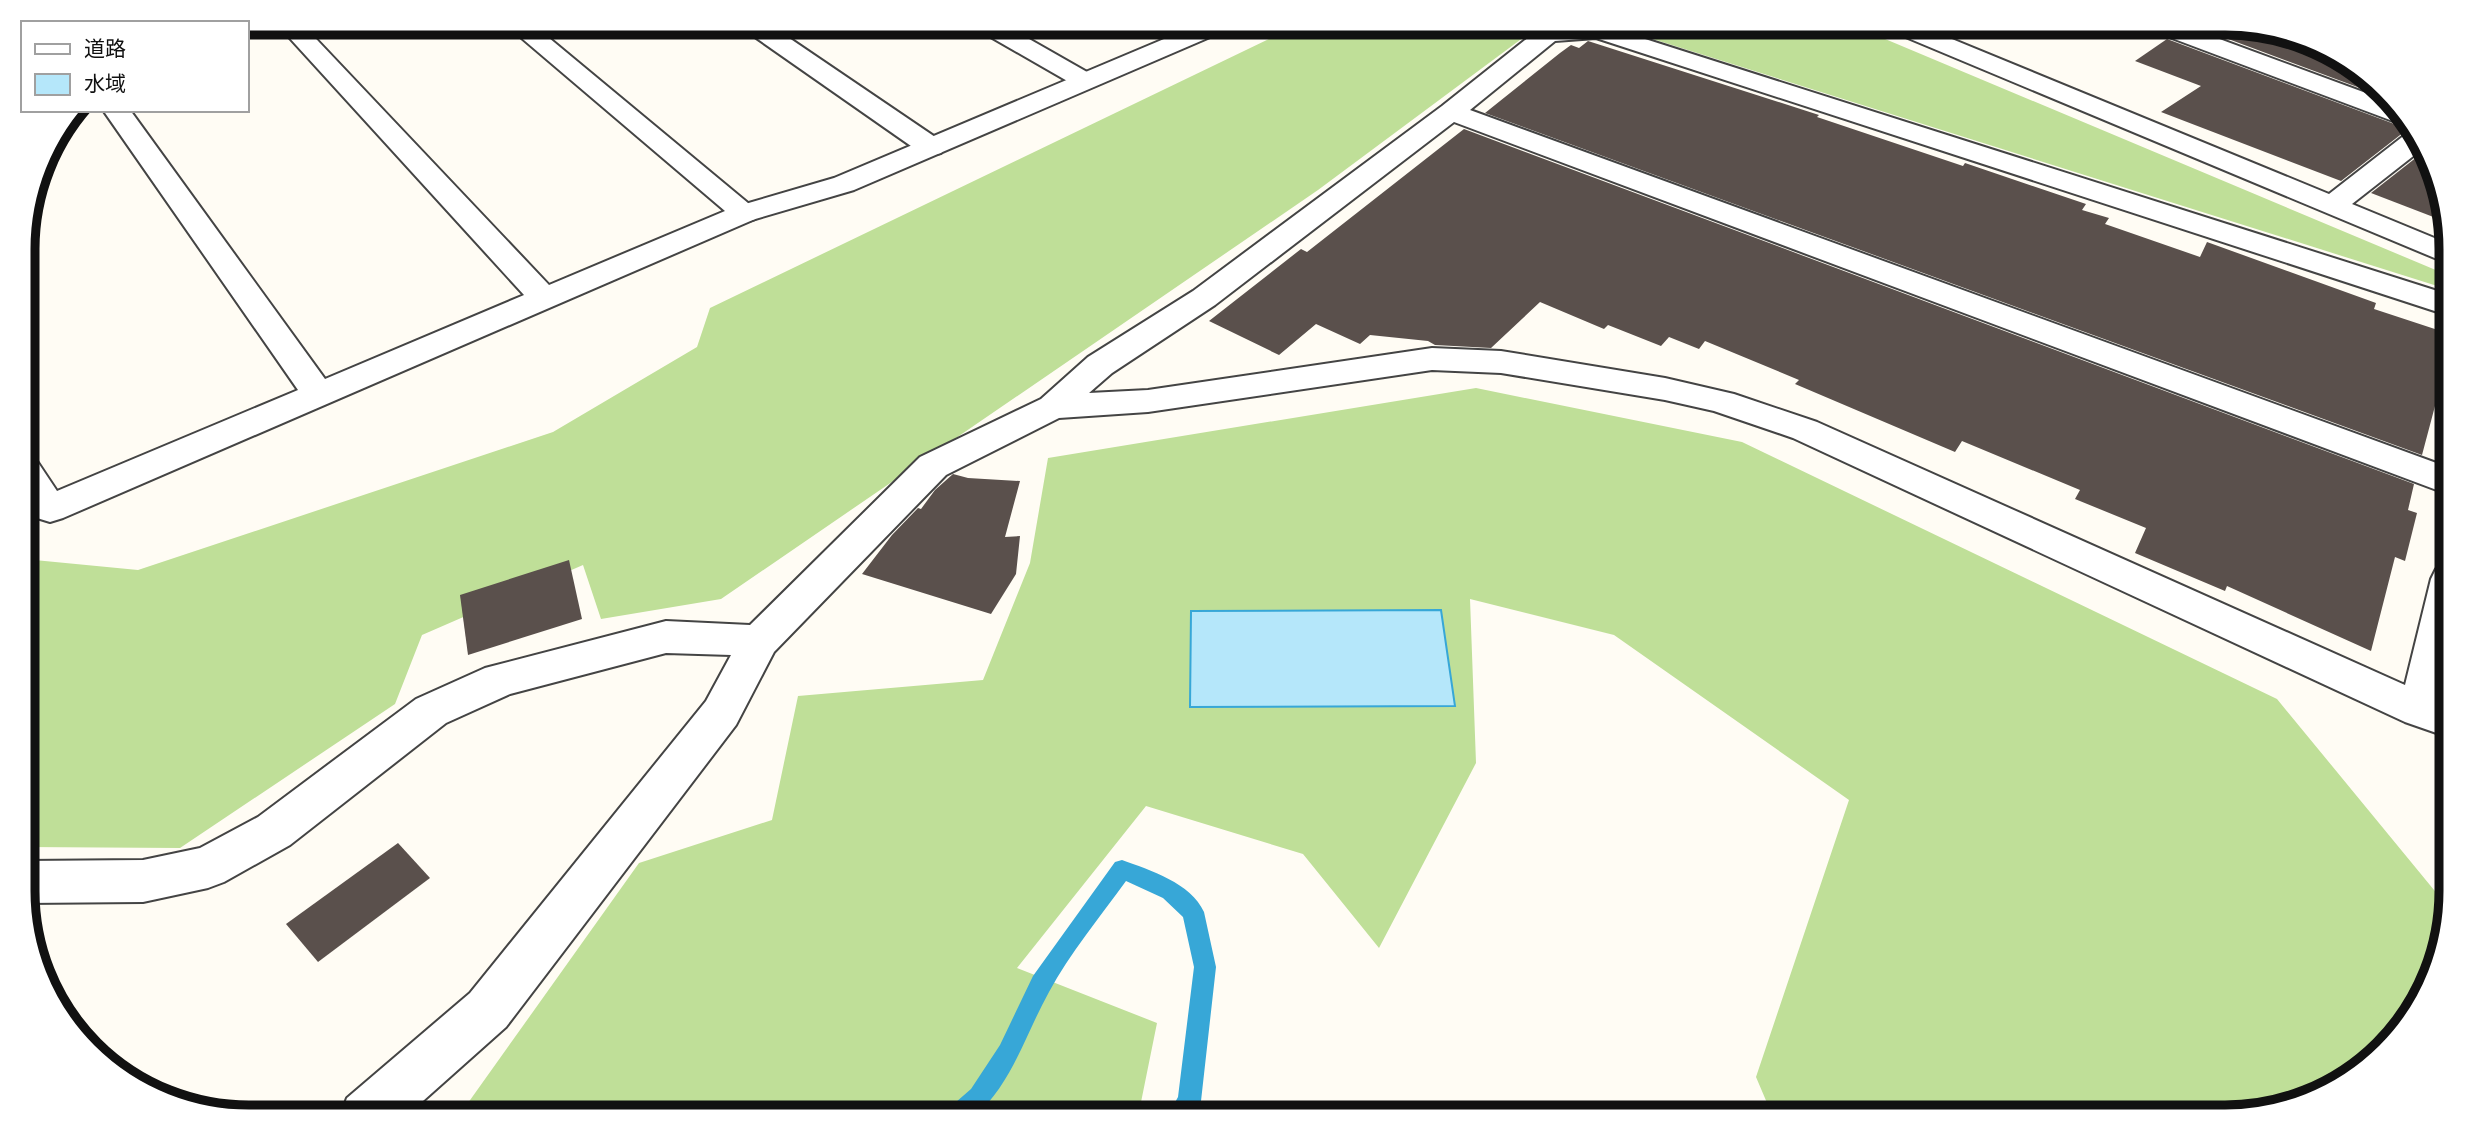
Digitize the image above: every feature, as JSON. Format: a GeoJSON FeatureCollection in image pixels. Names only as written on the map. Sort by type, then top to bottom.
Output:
{"type":"FeatureCollection","features":[{"type":"Feature","properties":{"kind":"street"},"geometry":{"type":"LineString","coordinates":[[299,35],[545,299]]}},
{"type":"Feature","properties":{"kind":"street"},"geometry":{"type":"LineString","coordinates":[[530,35],[745,213]]}},
{"type":"Feature","properties":{"kind":"street"},"geometry":{"type":"LineString","coordinates":[[768,35],[931,147]]}},
{"type":"Feature","properties":{"kind":"street"},"geometry":{"type":"LineString","coordinates":[[1005,35],[1085,81]]}},
{"type":"Feature","properties":{"kind":"street"},"geometry":{"type":"LineString","coordinates":[[35,486],[50,509],[745,213],[844,184],[1192,35]]}},
{"type":"Feature","properties":{"kind":"street"},"geometry":{"type":"LineString","coordinates":[[380,1105],[488,1010],[721,713],[759,641],[933,466],[1053,407],[1100,365],[1205,298],[1451,112],[1547,35]]}},
{"type":"Feature","properties":{"kind":"street"},"geometry":{"type":"LineString","coordinates":[[1610,35],[2439,302]]}},
{"type":"Feature","properties":{"kind":"street"},"geometry":{"type":"LineString","coordinates":[[1922,35],[2439,251]]}},
{"type":"Feature","properties":{"kind":"street"},"geometry":{"type":"LineString","coordinates":[[2186,35],[2386,109]]}},
{"type":"Feature","properties":{"kind":"street"},"geometry":{"type":"LineString","coordinates":[[117,112],[319,395]]}},
{"type":"Feature","properties":{"kind":"street"},"geometry":{"type":"LineString","coordinates":[[1451,112],[2439,478]]}},
{"type":"Feature","properties":{"kind":"street"},"geometry":{"type":"LineString","coordinates":[[2332,206],[2411,144]]}},
{"type":"Feature","properties":{"kind":"street"},"geometry":{"type":"LineString","coordinates":[[1053,407],[1148,401],[1432,359],[1501,362],[1710,399],[1805,430],[2435,716],[2439,679]]}},
{"type":"Feature","properties":{"kind":"street"},"geometry":{"type":"LineString","coordinates":[[35,882],[143,881],[208,867],[274,831],[431,711],[500,680],[666,637],[759,641]]}},
{"type":"Feature","properties":{"kind":"green space"},"geometry":{"type":"Polygon","coordinates":[[[1277,35],[1527,35],[1318,190],[721,599],[601,619],[583,565],[422,635],[395,704],[180,848],[35,847],[35,560],[138,570],[553,432],[697,347],[710,308],[1277,35]]]}},
{"type":"Feature","properties":{"kind":"green space"},"geometry":{"type":"Polygon","coordinates":[[[1640,35],[1876,35],[2439,271],[2439,287],[1640,35]]]}},
{"type":"Feature","properties":{"kind":"green space"},"geometry":{"type":"Polygon","coordinates":[[[1476,388],[1742,442],[2277,699],[2439,896],[2435,933],[2428,960],[2410,998],[2395,1021],[2355,1061],[2307,1089],[2267,1101],[2239,1105],[1768,1105],[1756,1077],[1849,800],[1614,635],[1470,599],[1476,763],[1379,948],[1303,854],[1146,806],[1017,968],[1157,1023],[1140,1105],[467,1105],[639,863],[772,820],[798,696],[983,680],[1030,563],[1048,458],[1476,388]]]}},
{"type":"Feature","properties":{"kind":"water"},"geometry":{"type":"Polygon","coordinates":[[[1441,610],[1455,706],[1190,707],[1191,611],[1441,610]]]}},
{"type":"Feature","properties":{"kind":"building"},"geometry":{"type":"Polygon","coordinates":[[[2218,35],[2267,39],[2294,46],[2332,64],[2368,91],[2218,35]]]}},
{"type":"Feature","properties":{"kind":"building"},"geometry":{"type":"Polygon","coordinates":[[[2167,39],[2399,125],[2404,132],[2341,181],[2161,112],[2201,86],[2135,61],[2167,39]]]}},
{"type":"Feature","properties":{"kind":"building"},"geometry":{"type":"Polygon","coordinates":[[[1588,41],[1819,115],[1817,117],[1963,166],[1965,163],[2086,204],[2082,210],[2109,218],[2105,224],[2200,257],[2207,242],[2376,303],[2374,309],[2439,330],[2439,407],[2435,406],[2422,455],[1485,113],[1571,45],[1579,48],[1588,41]]]}},
{"type":"Feature","properties":{"kind":"building"},"geometry":{"type":"Polygon","coordinates":[[[1464,129],[2414,484],[2408,510],[2417,513],[2405,561],[2395,557],[2371,651],[2227,586],[2225,591],[2135,553],[2146,528],[2075,499],[2080,490],[1962,441],[1955,452],[1795,384],[1799,380],[1705,341],[1699,349],[1669,337],[1661,346],[1608,325],[1604,329],[1540,302],[1491,348],[1435,345],[1428,341],[1370,335],[1360,344],[1316,324],[1279,355],[1209,321],[1301,249],[1307,252],[1464,129]]]}},
{"type":"Feature","properties":{"kind":"building"},"geometry":{"type":"Polygon","coordinates":[[[2418,156],[2432,194],[2436,218],[2371,193],[2418,156]]]}},
{"type":"Feature","properties":{"kind":"building"},"geometry":{"type":"Polygon","coordinates":[[[953,474],[968,478],[1020,481],[1005,537],[1020,536],[1016,574],[991,614],[862,574],[892,535],[918,508],[921,509],[935,490],[953,474]]]}},
{"type":"Feature","properties":{"kind":"building"},"geometry":{"type":"Polygon","coordinates":[[[569,560],[582,619],[468,655],[460,595],[569,560]]]}},
{"type":"Feature","properties":{"kind":"building"},"geometry":{"type":"Polygon","coordinates":[[[398,843],[430,878],[318,962],[286,924],[398,843]]]}},
{"type":"Feature","properties":{"kind":"waterway"},"geometry":{"type":"LineString","coordinates":[[970,1105],[979,1097],[1008,1053],[1041,984],[1122,869],[1171,891],[1193,912],[1205,967],[1186,1105]]}}]}
